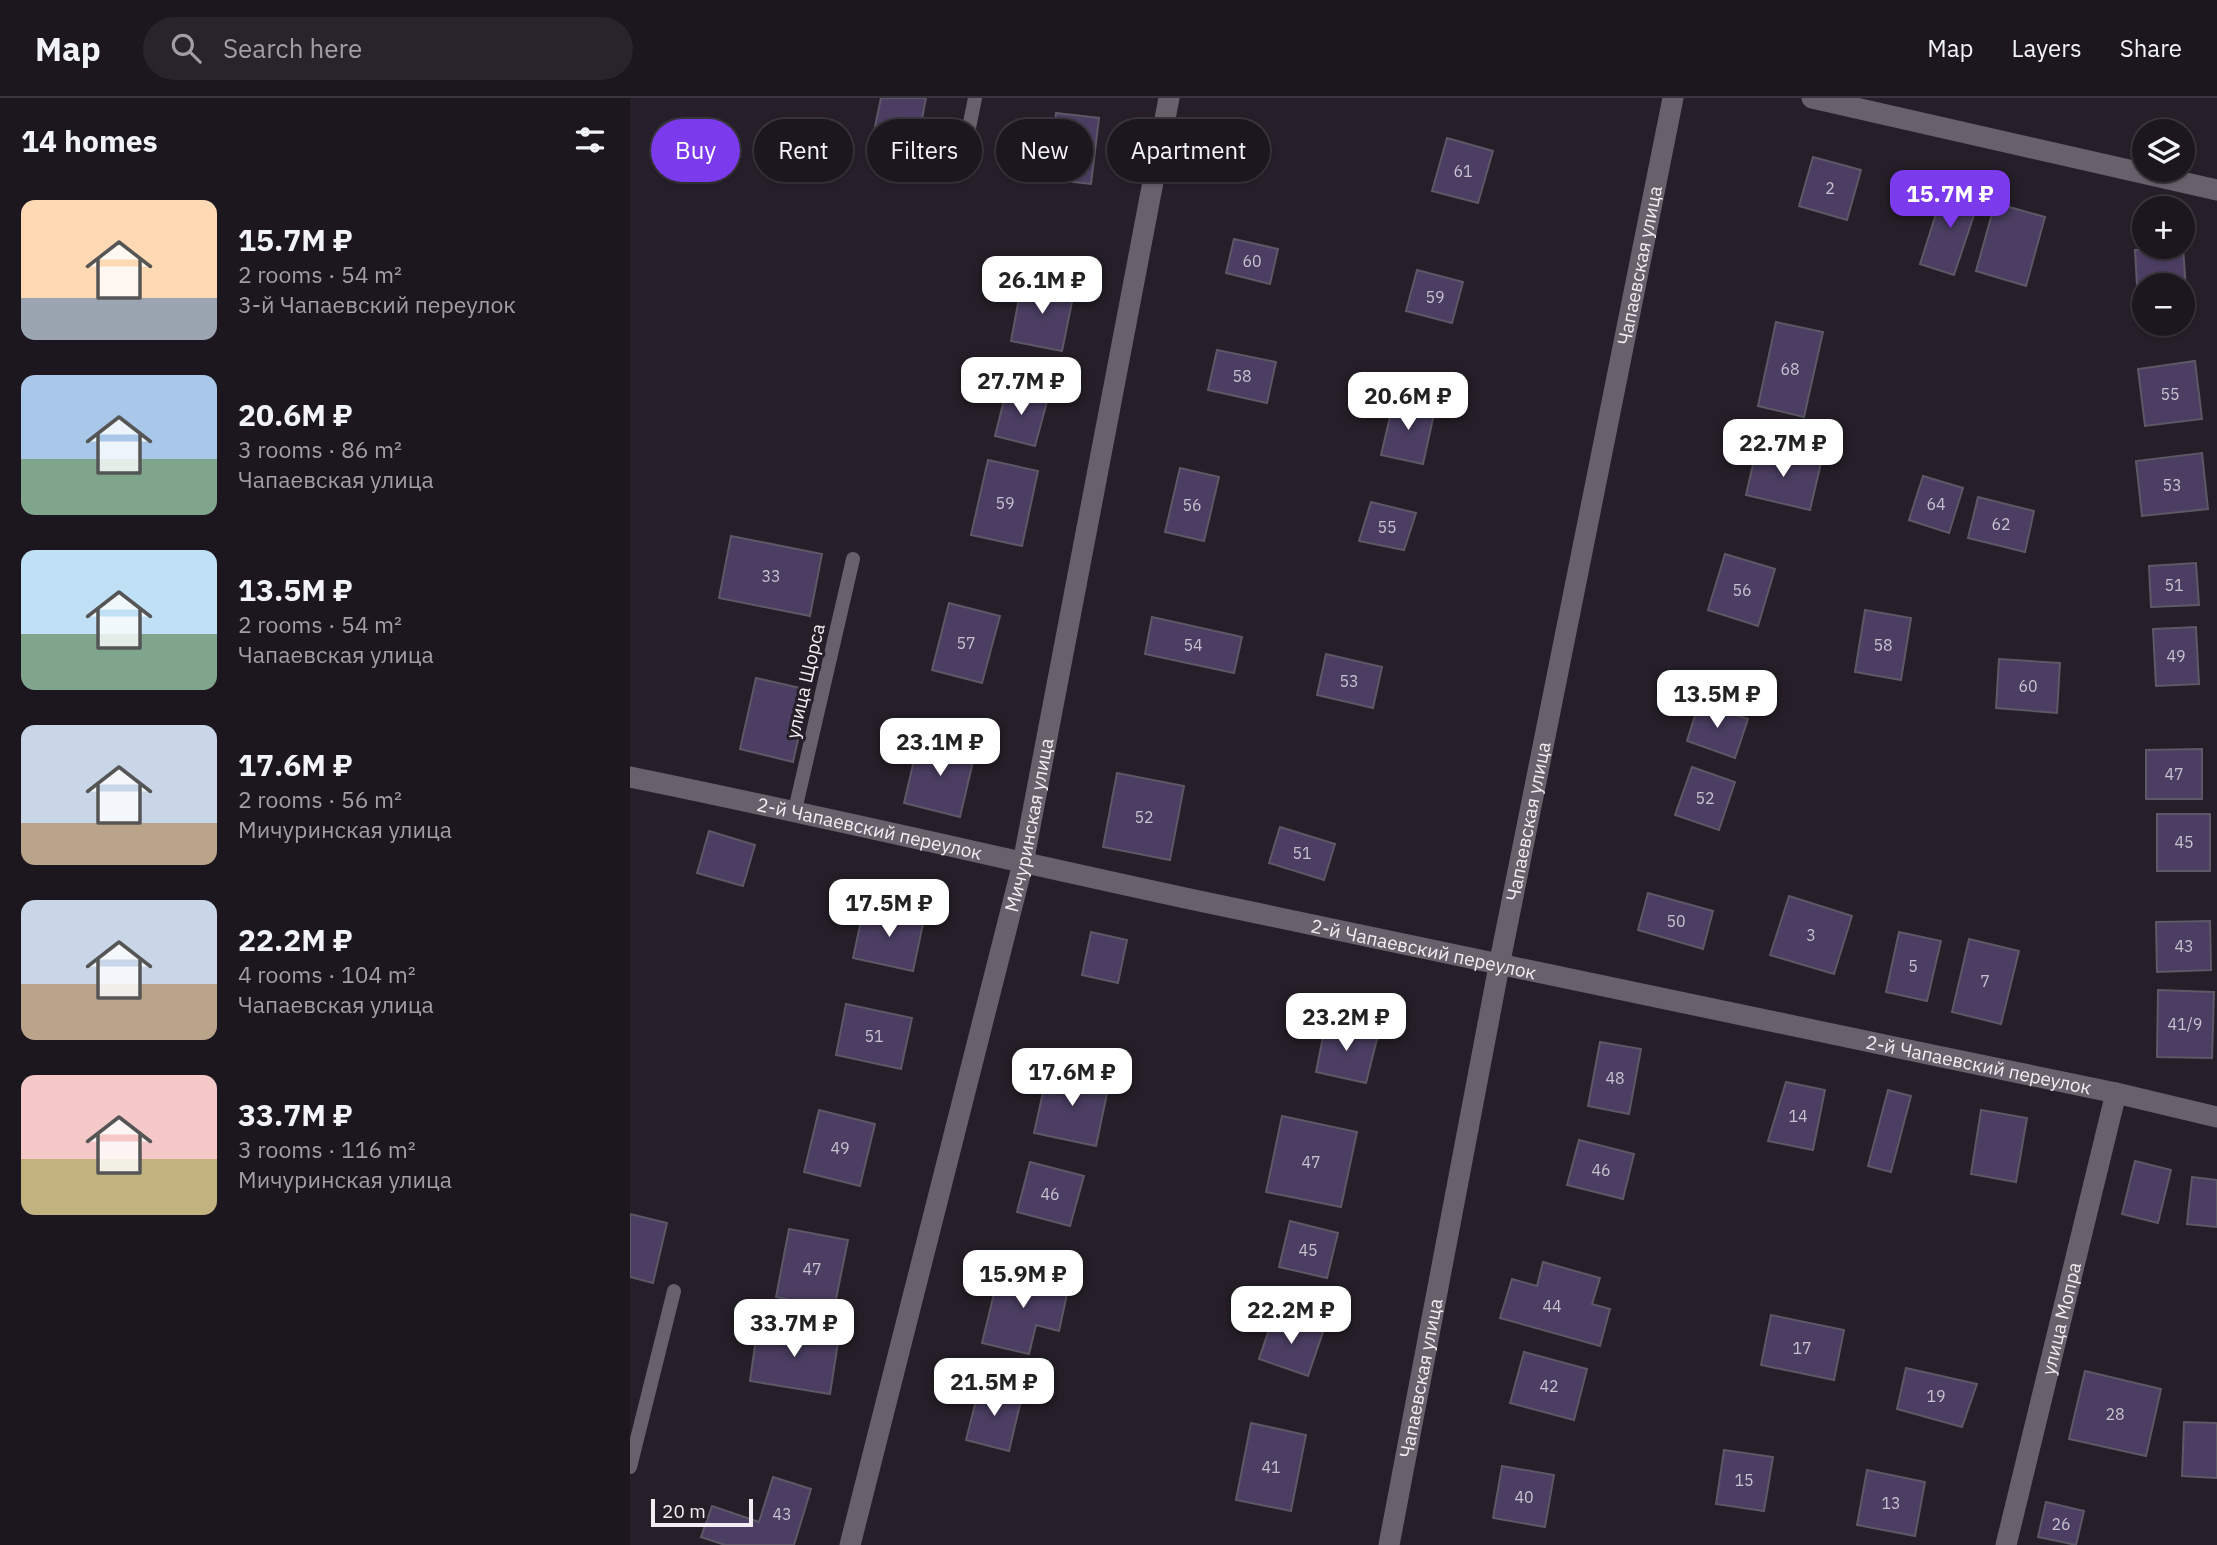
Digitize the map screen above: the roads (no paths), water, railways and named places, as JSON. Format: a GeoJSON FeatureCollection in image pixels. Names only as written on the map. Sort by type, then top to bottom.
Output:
{"type":"FeatureCollection","features":[{"type":"Feature","properties":{"kind":"street","name":"Мичуринская улица"},"geometry":{"type":"LineString","coordinates":[[850,1545],[1023,863],[1169,98]]}},
{"type":"Feature","properties":{"kind":"street","name":"Чапаевская улица"},"geometry":{"type":"LineString","coordinates":[[1389,1545],[1499,966],[1672,98]]}},
{"type":"Feature","properties":{"kind":"street"},"geometry":{"type":"LineString","coordinates":[[1812,98],[2217,190]]}},
{"type":"Feature","properties":{"kind":"street","name":"2-й Чапаевский переулок"},"geometry":{"type":"LineString","coordinates":[[630,777],[795,810],[1023,863],[1499,966],[2116,1093],[2217,1117]]}},
{"type":"Feature","properties":{"kind":"street","name":"улица Мопра"},"geometry":{"type":"LineString","coordinates":[[2006,1545],[2116,1093]]}},
{"type":"Feature","properties":{"kind":"lane"},"geometry":{"type":"LineString","coordinates":[[971,119],[975,98]]}},
{"type":"Feature","properties":{"kind":"lane","name":"улица Щорса"},"geometry":{"type":"LineString","coordinates":[[795,810],[853,559]]}},
{"type":"Feature","properties":{"kind":"lane"},"geometry":{"type":"LineString","coordinates":[[630,1467],[674,1291]]}}]}
